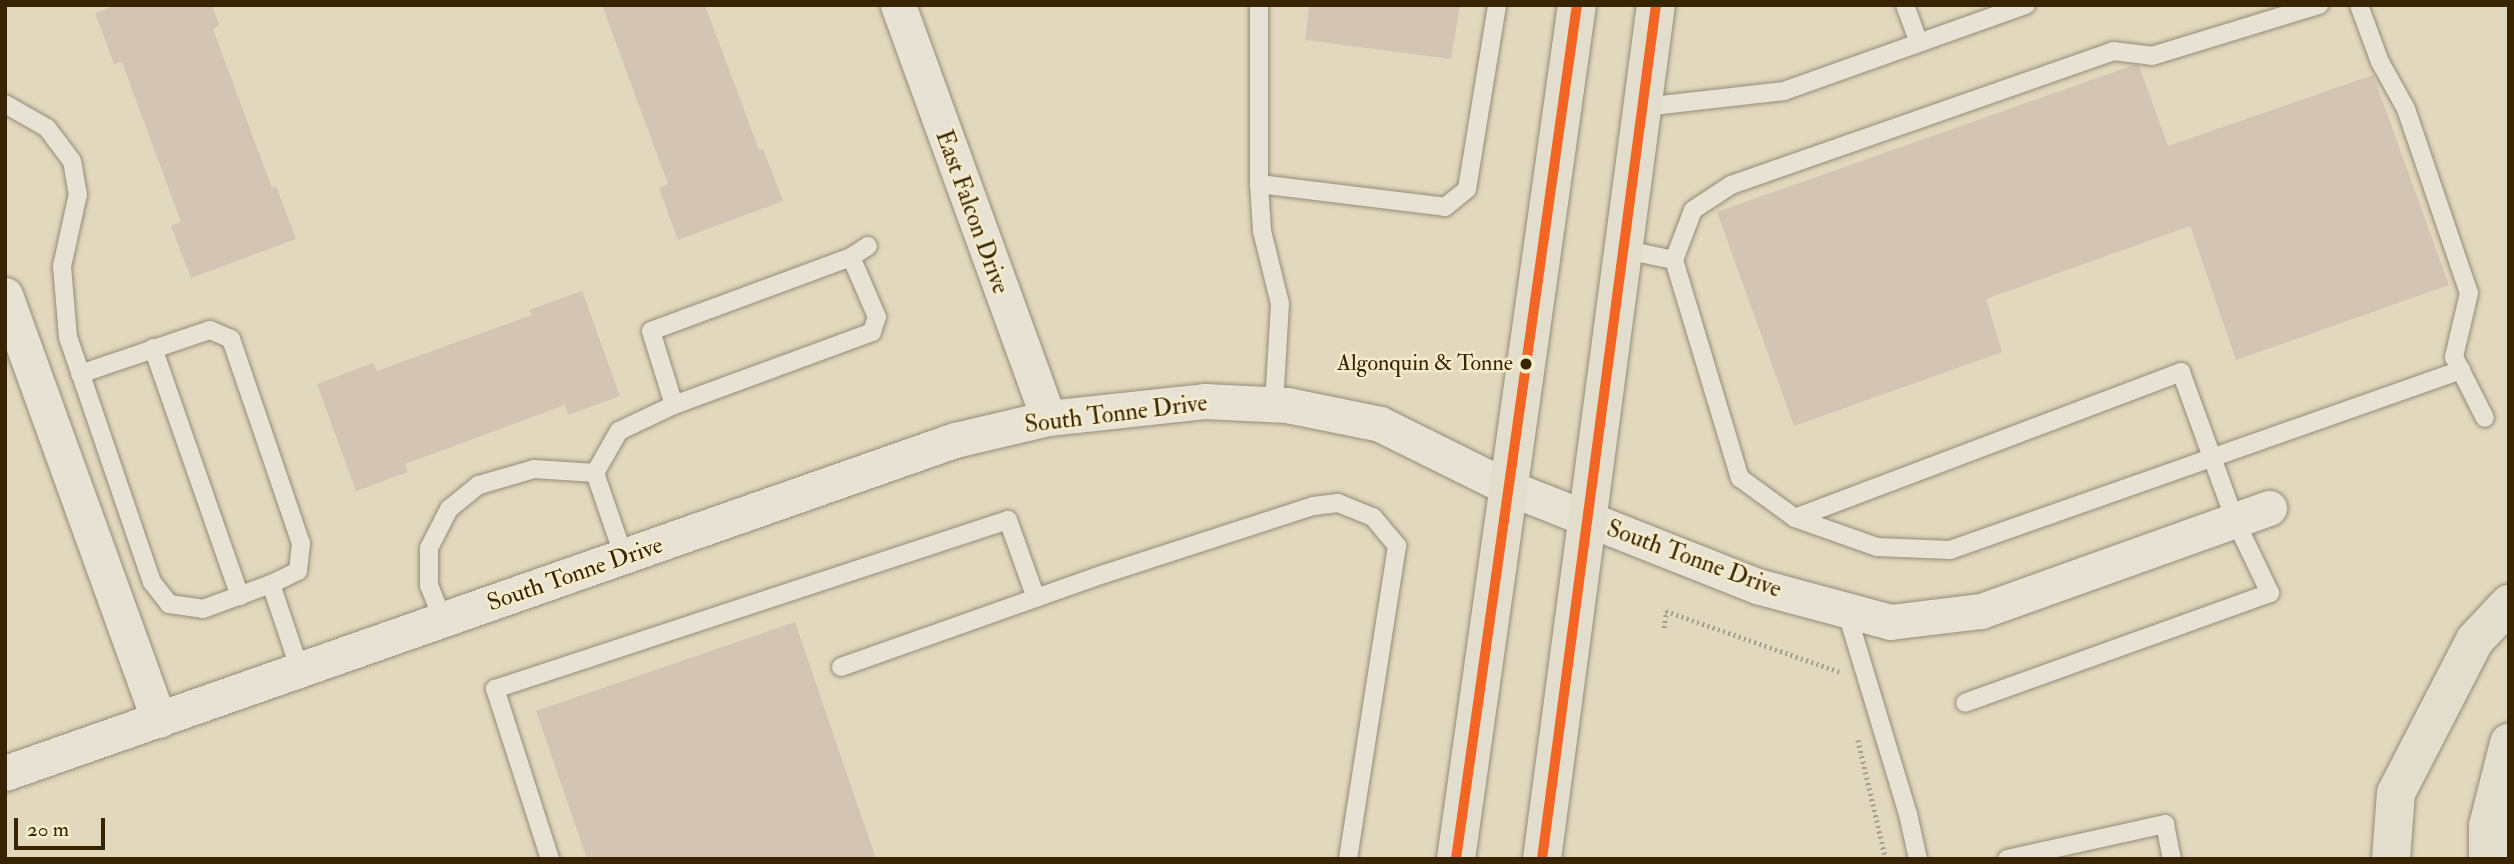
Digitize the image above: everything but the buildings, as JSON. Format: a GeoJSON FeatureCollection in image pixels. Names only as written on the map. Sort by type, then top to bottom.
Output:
{"type":"FeatureCollection","features":[{"type":"Feature","properties":{"kind":"main road"},"geometry":{"type":"LineString","coordinates":[[1456,859],[1577,5]]}},
{"type":"Feature","properties":{"kind":"main road"},"geometry":{"type":"LineString","coordinates":[[1542,859],[1626,250],[1656,5]]}},
{"type":"Feature","properties":{"kind":"main road"},"geometry":{"type":"LineString","coordinates":[[2391,859],[2396,793],[2475,640],[2509,604]]}},
{"type":"Feature","properties":{"kind":"main road"},"geometry":{"type":"LineString","coordinates":[[2375,859],[2389,794],[2424,738]]}},
{"type":"Feature","properties":{"kind":"main road"},"geometry":{"type":"LineString","coordinates":[[2488,859],[2488,826],[2509,743]]}},
{"type":"Feature","properties":{"kind":"street","name":"East Falcon Drive"},"geometry":{"type":"LineString","coordinates":[[898,5],[1048,418]]}},
{"type":"Feature","properties":{"kind":"street"},"geometry":{"type":"LineString","coordinates":[[5,295],[159,720]]}},
{"type":"Feature","properties":{"kind":"street","name":"South Tonne Drive"},"geometry":{"type":"LineString","coordinates":[[5,773],[955,440],[1048,418],[1204,401],[1274,405],[1380,424],[1507,487],[1757,586],[1890,622],[1981,611],[2269,508]]}},
{"type":"Feature","properties":{"kind":"lane"},"geometry":{"type":"LineString","coordinates":[[1259,5],[1259,184],[1262,231],[1280,304],[1274,405]]}},
{"type":"Feature","properties":{"kind":"lane"},"geometry":{"type":"LineString","coordinates":[[1259,184],[1445,206],[1467,189],[1497,5]]}},
{"type":"Feature","properties":{"kind":"lane"},"geometry":{"type":"LineString","coordinates":[[1905,5],[1919,43]]}},
{"type":"Feature","properties":{"kind":"lane"},"geometry":{"type":"LineString","coordinates":[[1644,107],[1784,91],[2026,5]]}},
{"type":"Feature","properties":{"kind":"lane"},"geometry":{"type":"LineString","coordinates":[[2319,5],[2152,56],[2113,51],[1731,185],[1693,210],[1674,260],[1740,478],[1795,518],[1877,547],[1950,550],[2461,370]]}},
{"type":"Feature","properties":{"kind":"lane"},"geometry":{"type":"LineString","coordinates":[[2359,5],[2380,62],[2406,109],[2469,293],[2454,357],[2485,418]]}},
{"type":"Feature","properties":{"kind":"lane"},"geometry":{"type":"LineString","coordinates":[[5,104],[47,128],[72,161],[78,194],[62,266],[68,337],[80,374],[152,582],[169,604],[203,609],[298,571],[300,543],[231,339],[209,330],[80,374]]}},
{"type":"Feature","properties":{"kind":"lane"},"geometry":{"type":"LineString","coordinates":[[674,405],[651,331],[850,257],[868,246]]}},
{"type":"Feature","properties":{"kind":"lane"},"geometry":{"type":"LineString","coordinates":[[1626,250],[1674,260]]}},
{"type":"Feature","properties":{"kind":"lane"},"geometry":{"type":"LineString","coordinates":[[624,557],[595,473],[619,431],[674,405],[872,332],[877,317],[850,257]]}},
{"type":"Feature","properties":{"kind":"lane"},"geometry":{"type":"LineString","coordinates":[[153,348],[240,596]]}},
{"type":"Feature","properties":{"kind":"lane"},"geometry":{"type":"LineString","coordinates":[[1795,518],[2181,372],[2235,520],[2270,593],[1965,704]]}},
{"type":"Feature","properties":{"kind":"lane"},"geometry":{"type":"LineString","coordinates":[[443,620],[429,586],[429,548],[449,509],[479,485],[534,468],[595,473]]}},
{"type":"Feature","properties":{"kind":"lane"},"geometry":{"type":"LineString","coordinates":[[841,667],[1036,598],[1313,506],[1338,503],[1373,517],[1397,546],[1348,859]]}},
{"type":"Feature","properties":{"kind":"lane"},"geometry":{"type":"LineString","coordinates":[[550,859],[495,690],[1008,520],[1036,598]]}},
{"type":"Feature","properties":{"kind":"lane"},"geometry":{"type":"LineString","coordinates":[[271,584],[300,670]]}},
{"type":"Feature","properties":{"kind":"lane"},"geometry":{"type":"LineString","coordinates":[[1846,610],[1908,814],[1918,859]]}},
{"type":"Feature","properties":{"kind":"lane"},"geometry":{"type":"LineString","coordinates":[[2007,859],[2165,824],[2172,859]]}},
{"type":"Feature","properties":{"kind":"path"},"geometry":{"type":"LineString","coordinates":[[1664,628],[1666,611],[1841,673]]}},
{"type":"Feature","properties":{"kind":"transit line"},"geometry":{"type":"LineString","coordinates":[[1456,859],[1577,5]]}},
{"type":"Feature","properties":{"kind":"transit line"},"geometry":{"type":"LineString","coordinates":[[1542,859],[1656,5]]}},
{"type":"Feature","properties":{"kind":"place","name":"Algonquin & Tonne"},"geometry":{"type":"Point","coordinates":[1526,364]}}]}
